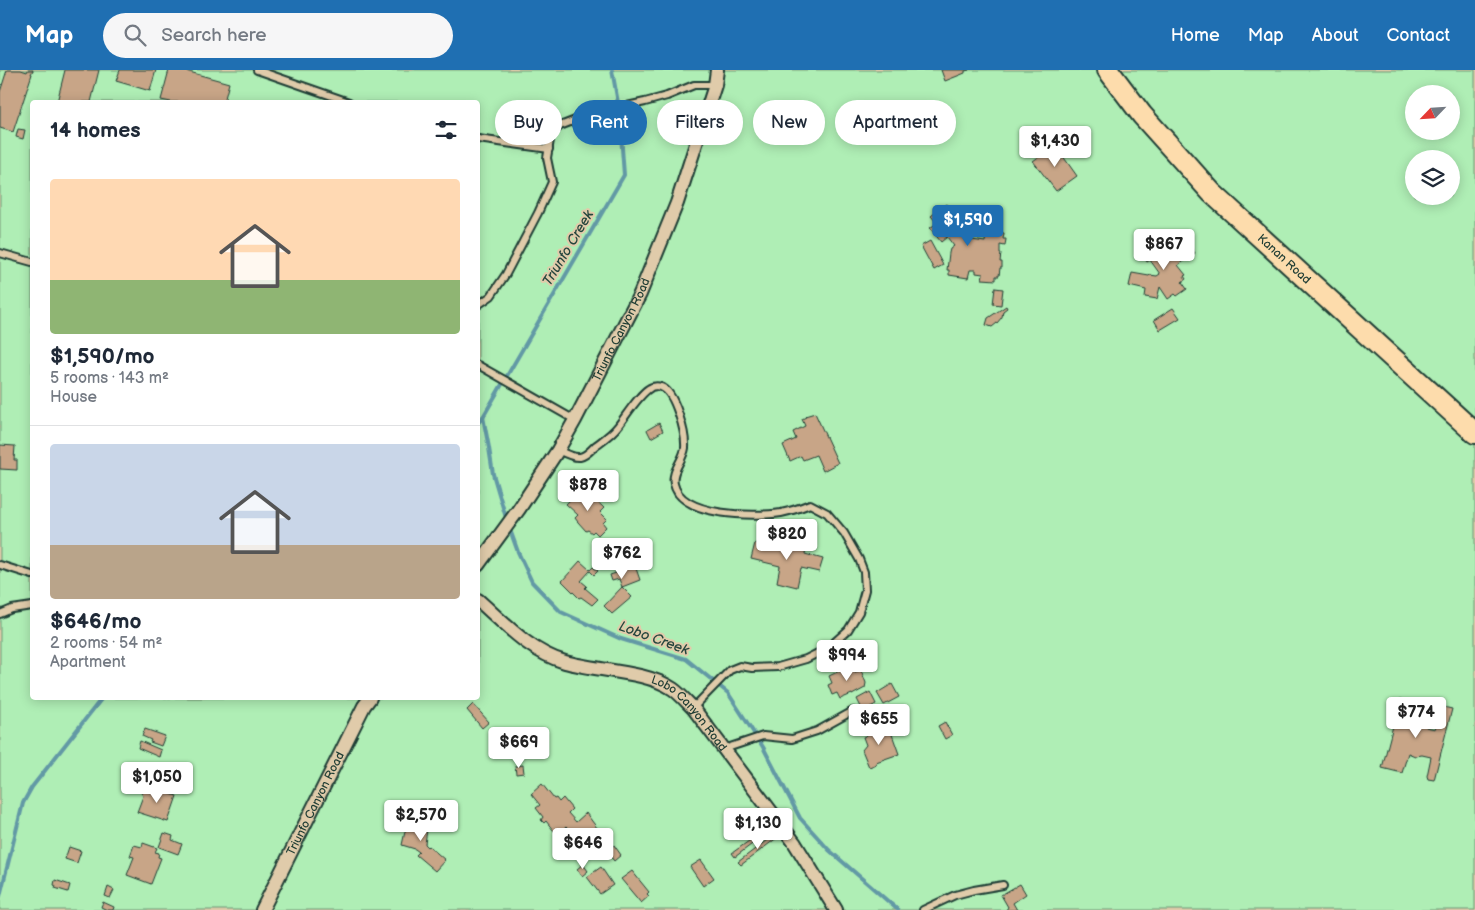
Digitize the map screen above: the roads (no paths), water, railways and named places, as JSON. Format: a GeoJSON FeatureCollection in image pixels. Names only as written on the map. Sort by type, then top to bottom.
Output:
{"type":"FeatureCollection","features":[{"type":"Feature","properties":{"kind":"main road","name":"Kanan Road"},"geometry":{"type":"LineString","coordinates":[[1108,70],[1142,115],[1212,193],[1475,434]]}},
{"type":"Feature","properties":{"kind":"street","name":"Triunfo Canyon Road"},"geometry":{"type":"LineString","coordinates":[[480,562],[519,509],[558,450],[640,294],[677,203],[716,85],[717,70]]}},
{"type":"Feature","properties":{"kind":"street","name":"Lobo Canyon Road"},"geometry":{"type":"LineString","coordinates":[[480,602],[526,642],[547,655],[565,662],[651,679],[674,690],[693,708],[794,842],[836,910]]}},
{"type":"Feature","properties":{"kind":"street","name":"Triunfo Canyon Road"},"geometry":{"type":"LineString","coordinates":[[262,910],[368,700]]}},
{"type":"Feature","properties":{"kind":"lane"},"geometry":{"type":"LineString","coordinates":[[260,71],[343,100]]}},
{"type":"Feature","properties":{"kind":"lane"},"geometry":{"type":"LineString","coordinates":[[480,304],[490,296],[506,274],[552,182],[547,158],[551,134],[560,126],[592,114],[667,96],[694,84],[716,85]]}},
{"type":"Feature","properties":{"kind":"lane"},"geometry":{"type":"LineString","coordinates":[[480,139],[548,149]]}},
{"type":"Feature","properties":{"kind":"lane"},"geometry":{"type":"LineString","coordinates":[[0,253],[30,261]]}},
{"type":"Feature","properties":{"kind":"lane"},"geometry":{"type":"LineString","coordinates":[[480,366],[575,420]]}},
{"type":"Feature","properties":{"kind":"lane"},"geometry":{"type":"LineString","coordinates":[[558,450],[571,456],[579,457],[586,454],[617,428],[649,388],[663,387],[670,394],[677,410],[683,436],[685,447],[683,456],[675,470],[673,483],[677,492],[686,502],[706,510],[733,514],[779,513],[810,504],[827,512],[844,533],[859,560],[864,572],[865,590],[859,612],[848,630],[828,648],[806,659],[778,666],[752,668],[740,666],[730,670],[693,708]]}},
{"type":"Feature","properties":{"kind":"lane"},"geometry":{"type":"LineString","coordinates":[[0,565],[30,574]]}},
{"type":"Feature","properties":{"kind":"lane"},"geometry":{"type":"LineString","coordinates":[[0,614],[12,609],[30,606]]}},
{"type":"Feature","properties":{"kind":"lane"},"geometry":{"type":"LineString","coordinates":[[724,749],[763,736],[792,739],[817,731],[853,711]]}},
{"type":"Feature","properties":{"kind":"lane"},"geometry":{"type":"LineString","coordinates":[[923,910],[955,895],[1003,885]]}},
{"type":"Feature","properties":{"kind":"waterway","name":"Triunfo Creek"},"geometry":{"type":"LineString","coordinates":[[480,421],[624,175],[619,108],[612,70]]}},
{"type":"Feature","properties":{"kind":"waterway","name":"Lobo Creek"},"geometry":{"type":"LineString","coordinates":[[483,417],[493,474],[507,521]]}},
{"type":"Feature","properties":{"kind":"waterway","name":"Lobo Creek"},"geometry":{"type":"LineString","coordinates":[[509,527],[532,582],[561,612],[621,639],[686,659],[728,693],[763,747],[800,818],[829,850],[898,910]]}},
{"type":"Feature","properties":{"kind":"waterway","name":"Triunfo Creek"},"geometry":{"type":"LineString","coordinates":[[0,896],[23,803],[32,787],[100,700]]}}]}
